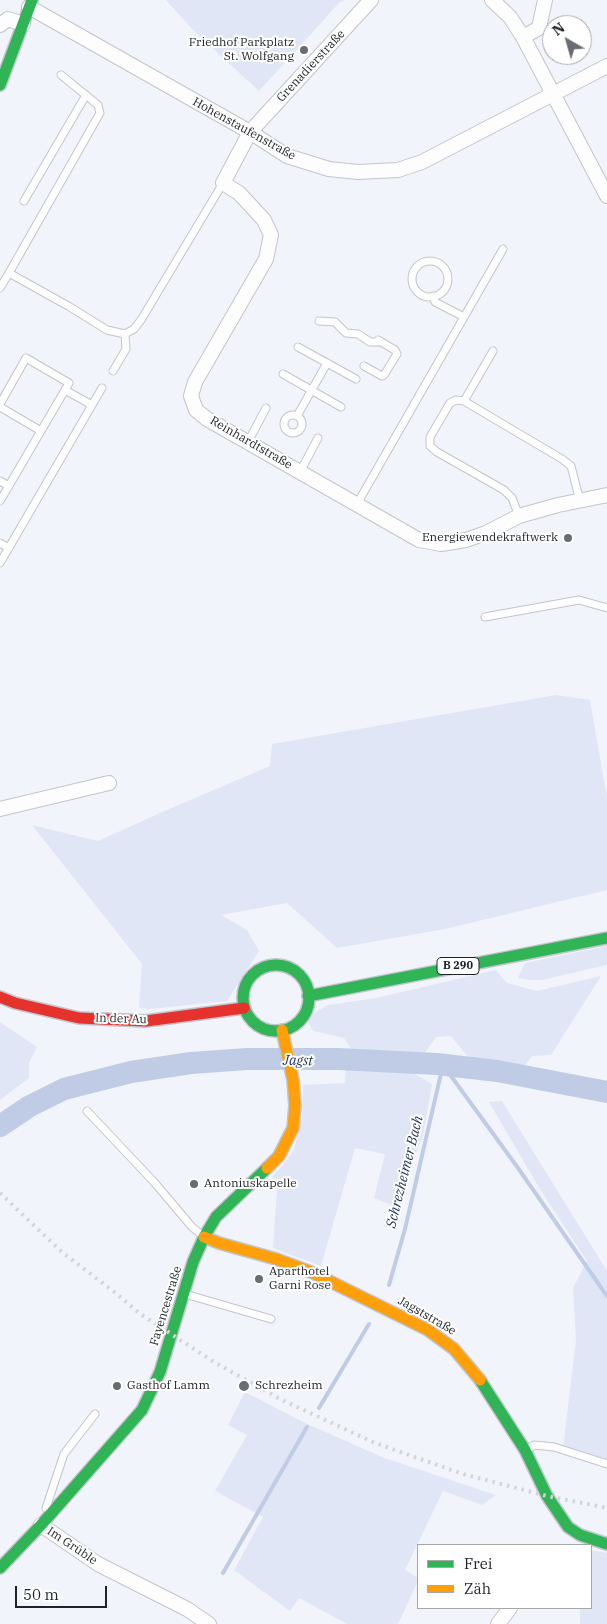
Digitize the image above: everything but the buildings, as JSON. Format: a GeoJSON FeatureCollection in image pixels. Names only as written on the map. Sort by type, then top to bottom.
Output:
{"type":"FeatureCollection","features":[{"type":"Feature","properties":{"kind":"main road"},"geometry":{"type":"LineString","coordinates":[[0,85],[30,3]]}},
{"type":"Feature","properties":{"kind":"main road","name":"B 290"},"geometry":{"type":"LineString","coordinates":[[308,996],[607,938]]}},
{"type":"Feature","properties":{"kind":"main road"},"geometry":{"type":"LineString","coordinates":[[270,966],[281,966],[296,973],[306,985],[308,996],[304,1014],[299,1022],[282,1030],[272,1031],[255,1024],[244,1008],[245,986],[251,977],[260,970],[270,966]]}},
{"type":"Feature","properties":{"kind":"main road","name":"In der Au"},"geometry":{"type":"LineString","coordinates":[[0,996],[15,1003],[79,1018],[136,1021],[244,1008]]}},
{"type":"Feature","properties":{"kind":"main road","name":"Fayencestraße"},"geometry":{"type":"LineString","coordinates":[[0,1568],[142,1410],[160,1372],[193,1262],[204,1237],[216,1217],[279,1156],[293,1128],[296,1105],[293,1080],[282,1030]]}},
{"type":"Feature","properties":{"kind":"main road","name":"Jagststraße"},"geometry":{"type":"LineString","coordinates":[[204,1237],[311,1272],[428,1330],[454,1349],[476,1373],[525,1450],[547,1496],[568,1527],[580,1535],[607,1544]]}},
{"type":"Feature","properties":{"kind":"street","name":"Grenadierstraße"},"geometry":{"type":"LineString","coordinates":[[250,132],[371,0]]}},
{"type":"Feature","properties":{"kind":"street"},"geometry":{"type":"LineString","coordinates":[[492,0],[510,17],[523,37],[607,196]]}},
{"type":"Feature","properties":{"kind":"street"},"geometry":{"type":"LineString","coordinates":[[523,37],[539,28],[545,0]]}},
{"type":"Feature","properties":{"kind":"street","name":"Hohenstaufenstraße"},"geometry":{"type":"LineString","coordinates":[[30,3],[250,132],[287,156],[328,169],[358,172],[398,170],[422,162],[607,66]]}},
{"type":"Feature","properties":{"kind":"street"},"geometry":{"type":"LineString","coordinates":[[0,25],[8,19],[23,24]]}},
{"type":"Feature","properties":{"kind":"street"},"geometry":{"type":"LineString","coordinates":[[223,183],[250,132]]}},
{"type":"Feature","properties":{"kind":"street","name":"Reinhardtstraße"},"geometry":{"type":"LineString","coordinates":[[223,183],[240,193],[264,220],[271,235],[266,259],[195,382],[191,396],[196,410],[206,419],[419,540],[441,544],[466,540],[486,533],[519,516],[558,505],[607,495]]}},
{"type":"Feature","properties":{"kind":"street"},"geometry":{"type":"LineString","coordinates":[[0,809],[109,783]]}},
{"type":"Feature","properties":{"kind":"street","name":"Im Grüble"},"geometry":{"type":"LineString","coordinates":[[40,1525],[98,1564],[187,1609],[209,1624]]}},
{"type":"Feature","properties":{"kind":"street"},"geometry":{"type":"LineString","coordinates":[[498,1624],[509,1609]]}},
{"type":"Feature","properties":{"kind":"lane"},"geometry":{"type":"LineString","coordinates":[[0,288],[100,113],[98,105],[61,75]]}},
{"type":"Feature","properties":{"kind":"lane"},"geometry":{"type":"LineString","coordinates":[[24,201],[86,95]]}},
{"type":"Feature","properties":{"kind":"lane"},"geometry":{"type":"LineString","coordinates":[[9,273],[107,330],[125,334],[134,329],[141,320],[223,183]]}},
{"type":"Feature","properties":{"kind":"lane"},"geometry":{"type":"LineString","coordinates":[[356,504],[503,249]]}},
{"type":"Feature","properties":{"kind":"lane"},"geometry":{"type":"LineString","coordinates":[[424,262],[436,262],[447,274],[446,286],[433,296],[421,294],[413,286],[412,280],[415,269],[424,262]]}},
{"type":"Feature","properties":{"kind":"lane"},"geometry":{"type":"LineString","coordinates":[[433,296],[435,302],[464,317]]}},
{"type":"Feature","properties":{"kind":"lane"},"geometry":{"type":"LineString","coordinates":[[319,321],[335,322],[346,333],[358,334],[367,342],[378,341],[395,350],[397,354],[382,376],[364,366]]}},
{"type":"Feature","properties":{"kind":"lane"},"geometry":{"type":"LineString","coordinates":[[113,371],[126,349],[125,334]]}},
{"type":"Feature","properties":{"kind":"lane"},"geometry":{"type":"LineString","coordinates":[[298,347],[356,379]]}},
{"type":"Feature","properties":{"kind":"lane"},"geometry":{"type":"LineString","coordinates":[[464,401],[493,351]]}},
{"type":"Feature","properties":{"kind":"lane"},"geometry":{"type":"LineString","coordinates":[[0,501],[69,384],[26,358],[0,406],[41,431]]}},
{"type":"Feature","properties":{"kind":"lane"},"geometry":{"type":"LineString","coordinates":[[297,416],[327,363]]}},
{"type":"Feature","properties":{"kind":"lane"},"geometry":{"type":"LineString","coordinates":[[282,374],[340,407]]}},
{"type":"Feature","properties":{"kind":"lane"},"geometry":{"type":"LineString","coordinates":[[0,563],[102,388]]}},
{"type":"Feature","properties":{"kind":"lane"},"geometry":{"type":"LineString","coordinates":[[65,390],[92,405]]}},
{"type":"Feature","properties":{"kind":"lane"},"geometry":{"type":"LineString","coordinates":[[519,516],[512,498],[504,490],[437,452],[430,446],[430,437],[450,403],[456,400],[464,401],[562,459],[571,466],[580,501]]}},
{"type":"Feature","properties":{"kind":"lane"},"geometry":{"type":"LineString","coordinates":[[248,442],[266,408]]}},
{"type":"Feature","properties":{"kind":"lane"},"geometry":{"type":"LineString","coordinates":[[300,472],[318,438]]}},
{"type":"Feature","properties":{"kind":"lane"},"geometry":{"type":"LineString","coordinates":[[0,481],[9,486]]}},
{"type":"Feature","properties":{"kind":"lane"},"geometry":{"type":"LineString","coordinates":[[0,543],[9,548]]}},
{"type":"Feature","properties":{"kind":"lane"},"geometry":{"type":"LineString","coordinates":[[485,617],[579,600],[607,608]]}},
{"type":"Feature","properties":{"kind":"lane"},"geometry":{"type":"LineString","coordinates":[[87,1111],[154,1182],[192,1227],[204,1237]]}},
{"type":"Feature","properties":{"kind":"lane"},"geometry":{"type":"LineString","coordinates":[[184,1294],[271,1319]]}},
{"type":"Feature","properties":{"kind":"lane"},"geometry":{"type":"LineString","coordinates":[[40,1525],[64,1454],[95,1414]]}},
{"type":"Feature","properties":{"kind":"lane"},"geometry":{"type":"LineString","coordinates":[[525,1450],[534,1445],[554,1447],[607,1464]]}},
{"type":"Feature","properties":{"kind":"shaded area"},"geometry":{"type":"Polygon","coordinates":[[[166,0],[346,0],[340,2],[259,91],[193,30],[166,0]]]}},
{"type":"Feature","properties":{"kind":"shaded area"},"geometry":{"type":"Polygon","coordinates":[[[556,695],[590,700],[607,798],[607,890],[445,929],[337,948],[287,903],[221,915],[247,930],[259,951],[227,1001],[150,1009],[139,1008],[142,964],[32,825],[98,841],[270,766],[272,744],[556,695]]]}},
{"type":"Feature","properties":{"kind":"shaded area"},"geometry":{"type":"Polygon","coordinates":[[[607,946],[607,965],[542,980],[518,978],[525,963],[607,946]]]}},
{"type":"Feature","properties":{"kind":"shaded area"},"geometry":{"type":"Polygon","coordinates":[[[496,970],[507,983],[537,991],[601,976],[551,1055],[532,1056],[520,1072],[468,1057],[451,1036],[436,1037],[422,1057],[351,1049],[344,1038],[313,1031],[306,1018],[328,1005],[376,998],[496,970]]]}},
{"type":"Feature","properties":{"kind":"shaded area"},"geometry":{"type":"Polygon","coordinates":[[[0,1022],[37,1047],[29,1063],[29,1078],[0,1100],[0,1022]]]}},
{"type":"Feature","properties":{"kind":"shaded area"},"geometry":{"type":"Polygon","coordinates":[[[346,1068],[410,1071],[432,1084],[423,1135],[396,1207],[374,1198],[385,1154],[355,1148],[321,1266],[273,1248],[277,1189],[272,1177],[294,1150],[302,1117],[303,1085],[345,1083],[346,1068]]]}},
{"type":"Feature","properties":{"kind":"shaded area"},"geometry":{"type":"Polygon","coordinates":[[[502,1101],[607,1271],[607,1459],[563,1448],[576,1340],[573,1288],[587,1261],[538,1186],[489,1102],[502,1101]]]}},
{"type":"Feature","properties":{"kind":"shaded area"},"geometry":{"type":"Polygon","coordinates":[[[245,1392],[303,1422],[382,1457],[496,1495],[482,1505],[443,1491],[405,1570],[417,1577],[417,1583],[398,1624],[347,1624],[299,1598],[290,1611],[234,1570],[263,1517],[215,1491],[247,1435],[228,1425],[245,1392]]]}},
{"type":"Feature","properties":{"kind":"shaded area"},"geometry":{"type":"Polygon","coordinates":[[[592,1550],[607,1553],[607,1624],[580,1624],[580,1609],[592,1609],[592,1550]]]}},
{"type":"Feature","properties":{"kind":"waterway","name":"Jagst"},"geometry":{"type":"LineString","coordinates":[[0,1126],[30,1106],[64,1089],[131,1072],[191,1063],[247,1059],[338,1059],[437,1064],[497,1071],[607,1092]]}},
{"type":"Feature","properties":{"kind":"waterway"},"geometry":{"type":"LineString","coordinates":[[443,1065],[518,1168],[607,1296]]}},
{"type":"Feature","properties":{"kind":"waterway","name":"Schrezheimer Bach"},"geometry":{"type":"LineString","coordinates":[[389,1285],[405,1229],[443,1065]]}},
{"type":"Feature","properties":{"kind":"waterway","name":"Schrezheimer Bach"},"geometry":{"type":"LineString","coordinates":[[319,1408],[369,1324]]}},
{"type":"Feature","properties":{"kind":"waterway","name":"Schrezheimer Bach"},"geometry":{"type":"LineString","coordinates":[[223,1573],[307,1427]]}},
{"type":"Feature","properties":{"kind":"railway"},"geometry":{"type":"LineString","coordinates":[[0,1193],[63,1253],[139,1313],[214,1362],[280,1399],[375,1443],[463,1474],[547,1496],[607,1508]]}},
{"type":"Feature","properties":{"kind":"traffic: fast"},"geometry":{"type":"LineString","coordinates":[[0,85],[32,0]]}},
{"type":"Feature","properties":{"kind":"traffic: fast"},"geometry":{"type":"LineString","coordinates":[[308,996],[607,938]]}},
{"type":"Feature","properties":{"kind":"traffic: fast"},"geometry":{"type":"LineString","coordinates":[[276,965],[288,968],[299,975],[306,986],[309,998],[306,1010],[299,1021],[288,1028],[276,1031],[264,1028],[253,1021],[246,1010],[243,998],[246,986],[253,975],[264,968],[276,965]]}},
{"type":"Feature","properties":{"kind":"traffic: fast"},"geometry":{"type":"LineString","coordinates":[[0,1568],[41,1525],[142,1410],[160,1372],[193,1262],[204,1237],[216,1217],[267,1168]]}},
{"type":"Feature","properties":{"kind":"traffic: fast"},"geometry":{"type":"LineString","coordinates":[[480,1380],[525,1450],[547,1496],[568,1527],[580,1535],[607,1544]]}},
{"type":"Feature","properties":{"kind":"traffic: slow"},"geometry":{"type":"LineString","coordinates":[[267,1168],[279,1156],[293,1128],[295,1105],[293,1080],[282,1030]]}},
{"type":"Feature","properties":{"kind":"traffic: slow"},"geometry":{"type":"LineString","coordinates":[[204,1237],[311,1272],[428,1330],[454,1349],[480,1380]]}},
{"type":"Feature","properties":{"kind":"traffic: jam"},"geometry":{"type":"LineString","coordinates":[[0,997],[15,1003],[79,1018],[146,1021],[244,1008]]}},
{"type":"Feature","properties":{"kind":"place","name":"Friedhof Parkplatz St. Wolfgang"},"geometry":{"type":"Point","coordinates":[304,50]}},
{"type":"Feature","properties":{"kind":"place","name":"Energiewendekraftwerk"},"geometry":{"type":"Point","coordinates":[568,538]}},
{"type":"Feature","properties":{"kind":"place","name":"Antoniuskapelle"},"geometry":{"type":"Point","coordinates":[194,1184]}},
{"type":"Feature","properties":{"kind":"place","name":"Aparthotel Garni Rose"},"geometry":{"type":"Point","coordinates":[259,1279]}},
{"type":"Feature","properties":{"kind":"place","name":"Gasthof Lamm"},"geometry":{"type":"Point","coordinates":[117,1386]}},
{"type":"Feature","properties":{"kind":"place","name":"Schrezheim"},"geometry":{"type":"Point","coordinates":[244,1386]}}]}
